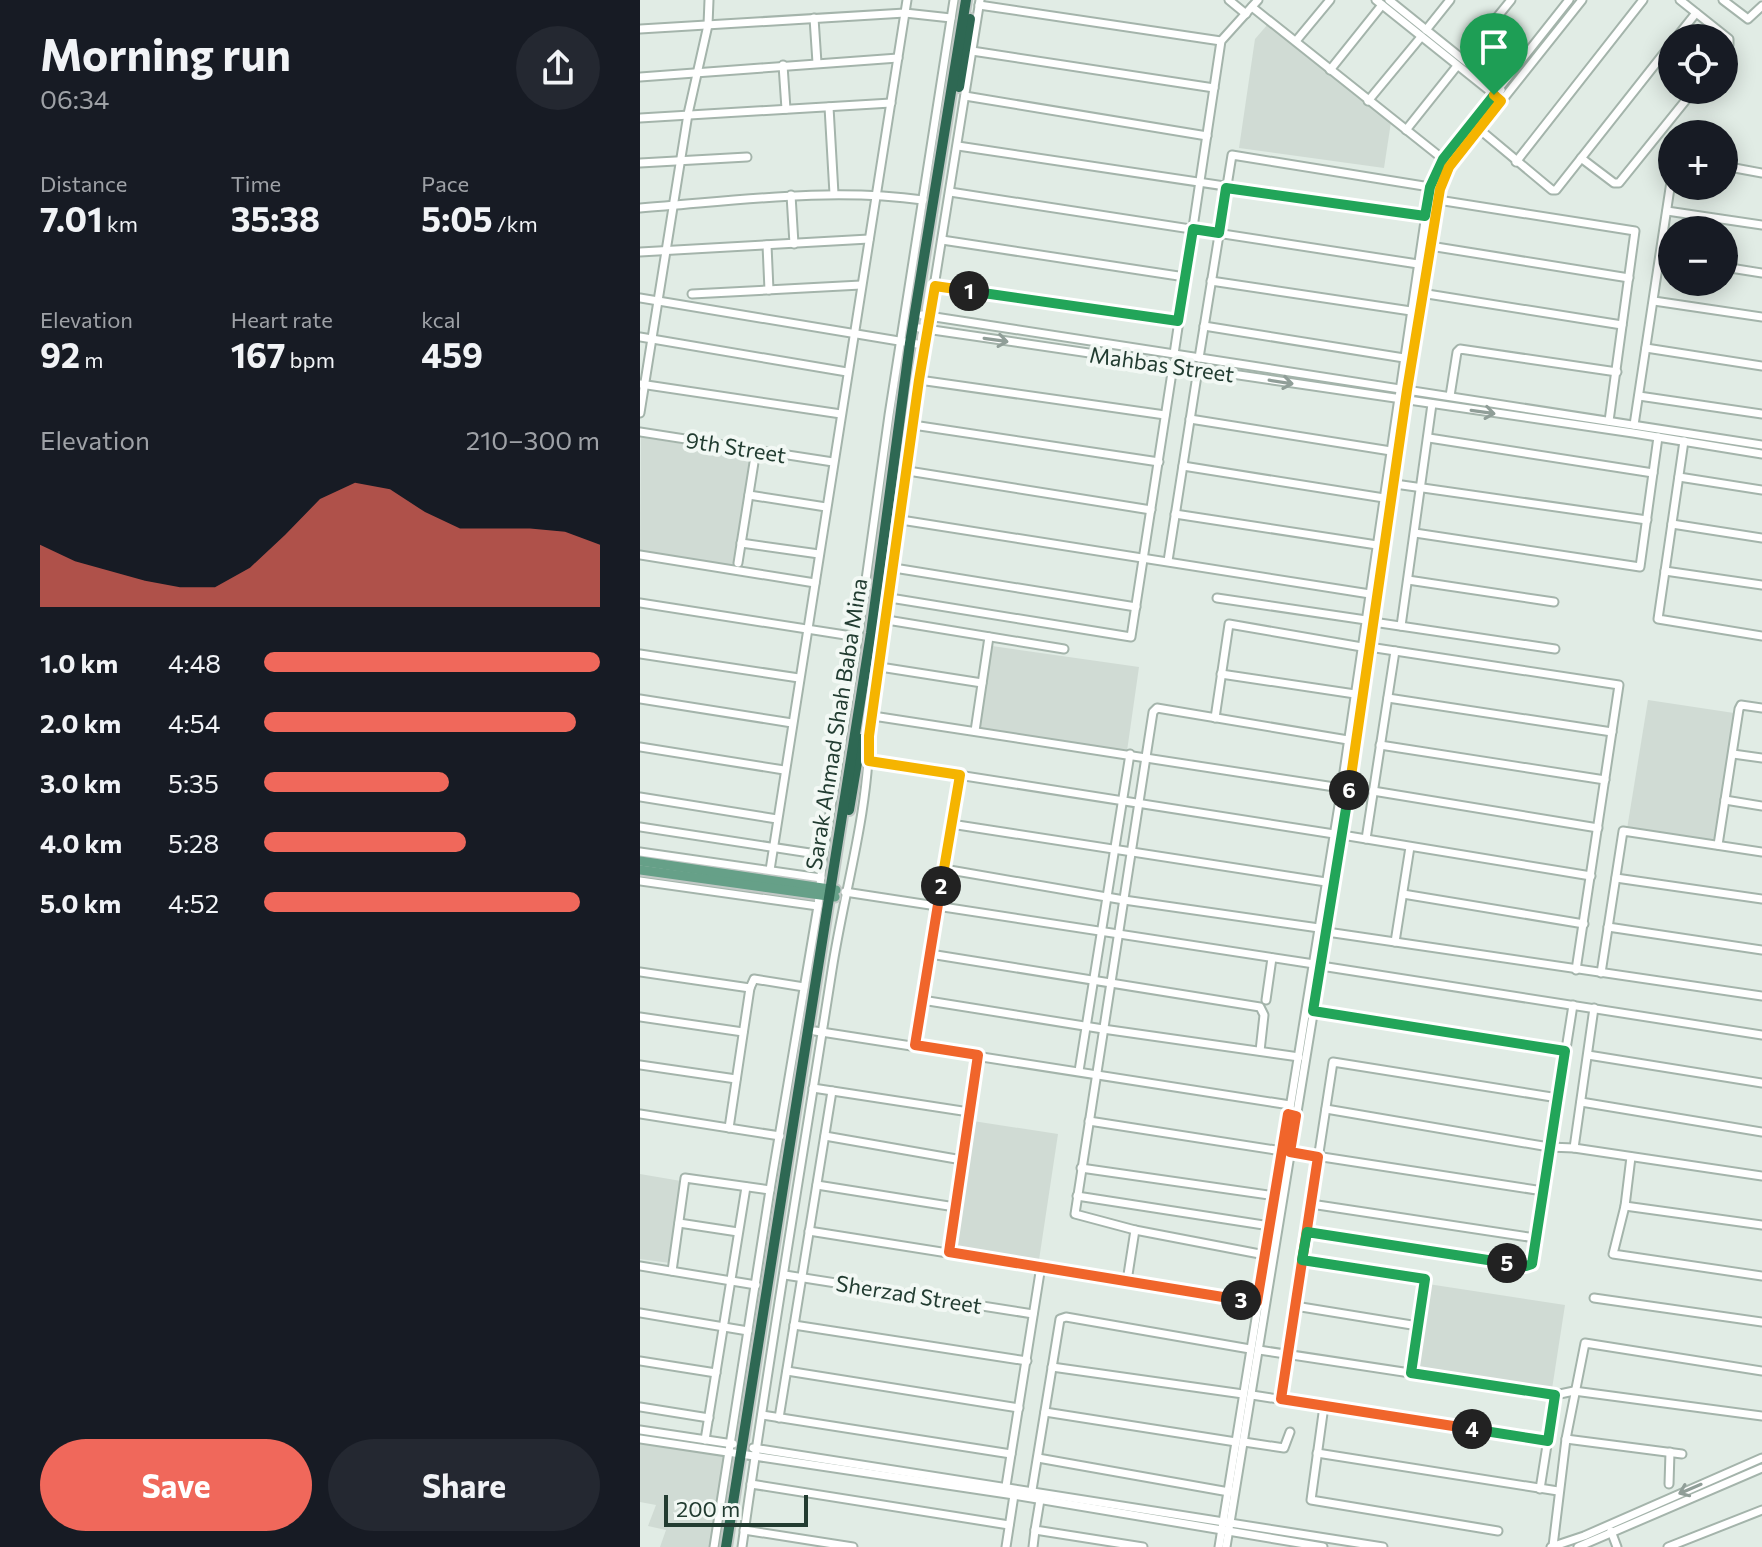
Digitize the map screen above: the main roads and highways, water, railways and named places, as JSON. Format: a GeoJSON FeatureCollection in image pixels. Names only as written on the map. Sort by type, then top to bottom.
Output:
{"type":"FeatureCollection","features":[{"type":"Feature","properties":{"kind":"highway"},"geometry":{"type":"LineString","coordinates":[[733,1547],[819,1031],[828,892],[888,563],[909,342],[966,0]]}},
{"type":"Feature","properties":{"kind":"highway"},"geometry":{"type":"LineString","coordinates":[[909,342],[923,329],[926,316],[977,2]]}},
{"type":"Feature","properties":{"kind":"highway","name":"Sarak Ahmad Shah Baba Mina"},"geometry":{"type":"LineString","coordinates":[[748,1451],[828,892]]}},
{"type":"Feature","properties":{"kind":"highway"},"geometry":{"type":"LineString","coordinates":[[726,1547],[748,1451]]}},
{"type":"Feature","properties":{"kind":"main road"},"geometry":{"type":"LineString","coordinates":[[640,861],[828,892]]}},
{"type":"Feature","properties":{"kind":"main road"},"geometry":{"type":"LineString","coordinates":[[640,870],[828,892]]}}]}
